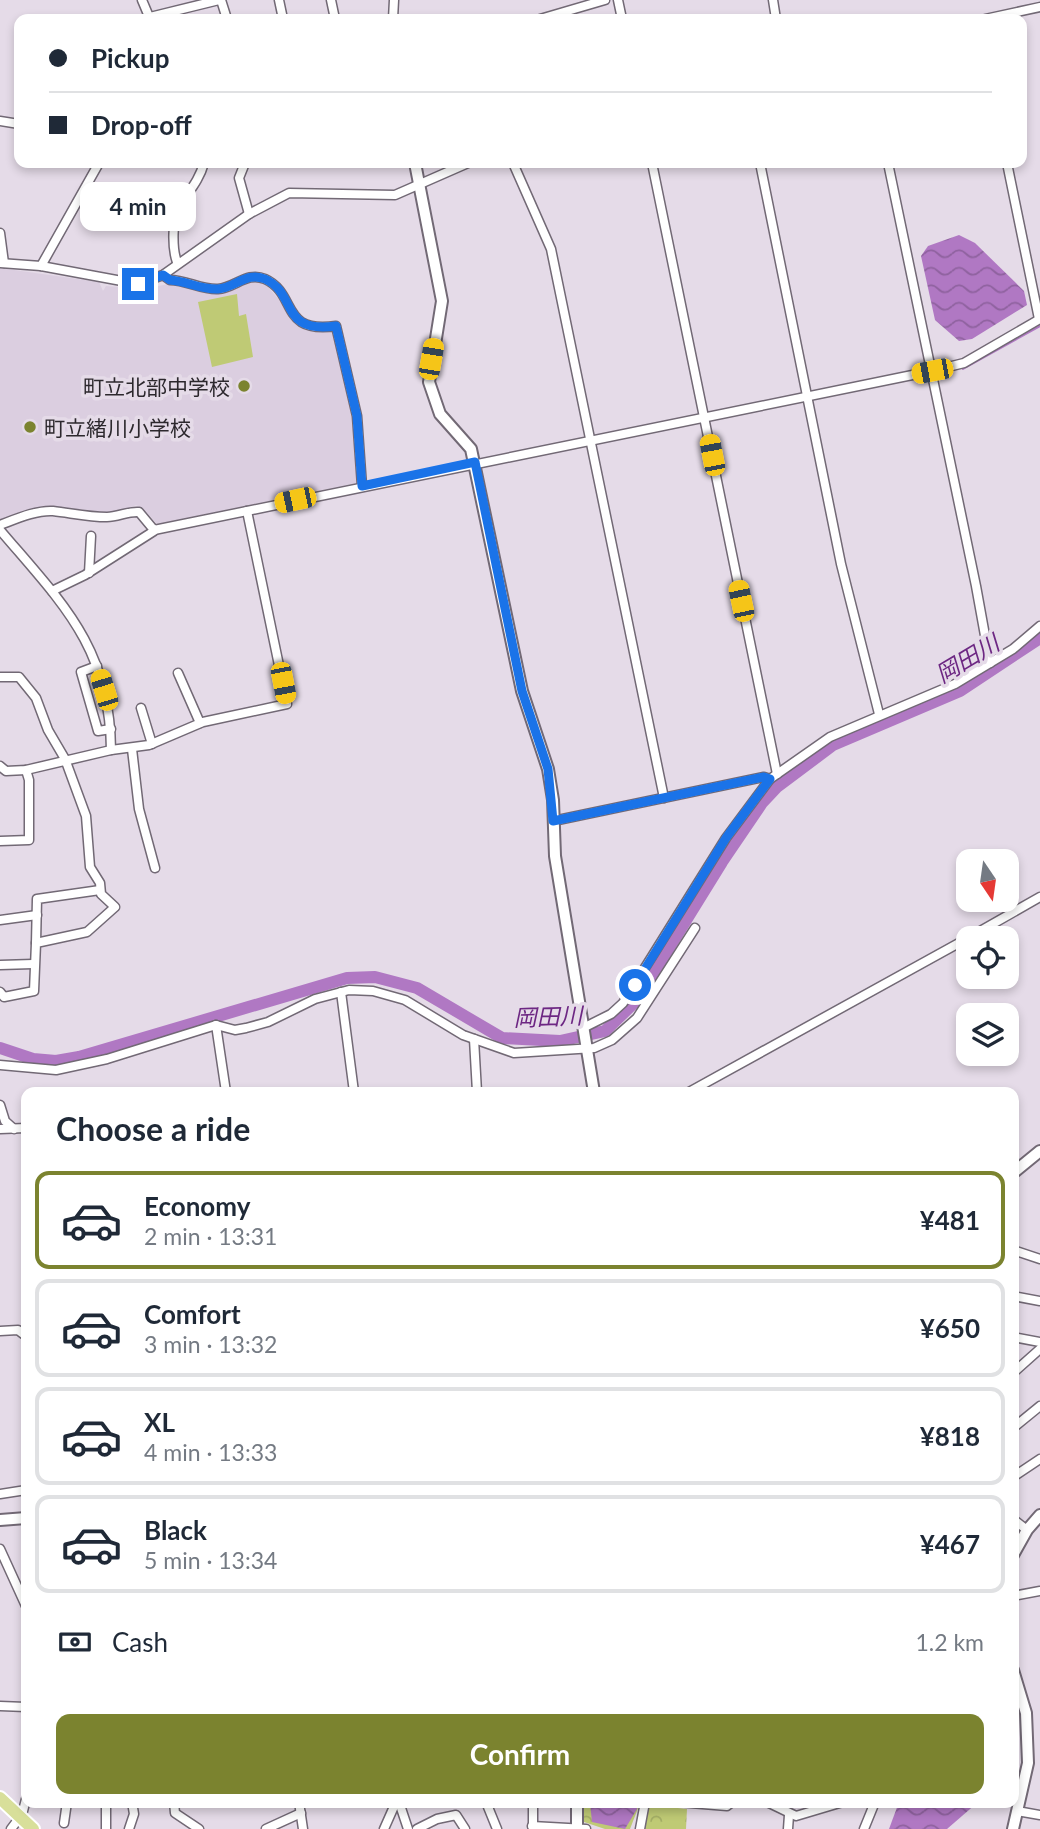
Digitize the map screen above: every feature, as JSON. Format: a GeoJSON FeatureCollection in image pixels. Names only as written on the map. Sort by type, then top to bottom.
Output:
{"type":"FeatureCollection","features":[{"type":"Feature","properties":{"kind":"main road"},"geometry":{"type":"LineString","coordinates":[[0,1798],[33,1829]]}},
{"type":"Feature","properties":{"kind":"street"},"geometry":{"type":"LineString","coordinates":[[166,14],[220,0]]}},
{"type":"Feature","properties":{"kind":"street"},"geometry":{"type":"LineString","coordinates":[[557,14],[605,0]]}},
{"type":"Feature","properties":{"kind":"street"},"geometry":{"type":"LineString","coordinates":[[1008,14],[1040,7]]}},
{"type":"Feature","properties":{"kind":"street"},"geometry":{"type":"LineString","coordinates":[[41,265],[96,168]]}},
{"type":"Feature","properties":{"kind":"street"},"geometry":{"type":"LineString","coordinates":[[177,262],[174,254],[177,210],[199,180],[203,168]]}},
{"type":"Feature","properties":{"kind":"street"},"geometry":{"type":"LineString","coordinates":[[243,168],[239,178],[250,214]]}},
{"type":"Feature","properties":{"kind":"street"},"geometry":{"type":"LineString","coordinates":[[416,168],[442,300],[429,382],[440,414],[471,449],[475,462],[522,691],[548,769],[555,856],[593,1087]]}},
{"type":"Feature","properties":{"kind":"street"},"geometry":{"type":"LineString","coordinates":[[0,233],[2,263],[41,265],[138,284],[163,275],[177,262],[250,214],[289,193],[395,195],[457,168]]}},
{"type":"Feature","properties":{"kind":"street"},"geometry":{"type":"LineString","coordinates":[[515,168],[551,249],[664,798]]}},
{"type":"Feature","properties":{"kind":"street"},"geometry":{"type":"LineString","coordinates":[[653,168],[773,776]]}},
{"type":"Feature","properties":{"kind":"street"},"geometry":{"type":"LineString","coordinates":[[762,168],[844,575],[879,713]]}},
{"type":"Feature","properties":{"kind":"street"},"geometry":{"type":"LineString","coordinates":[[889,168],[989,663]]}},
{"type":"Feature","properties":{"kind":"street"},"geometry":{"type":"LineString","coordinates":[[0,525],[22,516],[51,511],[79,516],[112,517],[135,511],[139,512],[154,530],[964,363],[1039,319],[1008,168]]}},
{"type":"Feature","properties":{"kind":"street"},"geometry":{"type":"LineString","coordinates":[[163,275],[170,280],[221,289],[253,276],[263,278],[272,283],[299,322],[317,328],[336,326],[357,416],[362,486]]}},
{"type":"Feature","properties":{"kind":"street"},"geometry":{"type":"LineString","coordinates":[[0,766],[6,771],[26,770],[111,750],[132,749],[152,744],[200,723],[287,704],[247,511]]}},
{"type":"Feature","properties":{"kind":"street"},"geometry":{"type":"LineString","coordinates":[[0,530],[70,612],[97,666],[111,713],[111,750]]}},
{"type":"Feature","properties":{"kind":"street"},"geometry":{"type":"LineString","coordinates":[[52,591],[89,573],[153,531]]}},
{"type":"Feature","properties":{"kind":"street"},"geometry":{"type":"LineString","coordinates":[[89,573],[91,536]]}},
{"type":"Feature","properties":{"kind":"street"},"geometry":{"type":"LineString","coordinates":[[585,1027],[611,1014],[624,1003],[726,838],[773,776],[830,737],[879,713],[955,684],[1040,626]]}},
{"type":"Feature","properties":{"kind":"street"},"geometry":{"type":"LineString","coordinates":[[97,666],[81,672],[98,731],[111,729]]}},
{"type":"Feature","properties":{"kind":"street"},"geometry":{"type":"LineString","coordinates":[[178,673],[200,723]]}},
{"type":"Feature","properties":{"kind":"street"},"geometry":{"type":"LineString","coordinates":[[0,677],[19,677],[36,698],[48,730],[65,760],[86,816],[90,867],[100,883],[100,890],[115,907],[87,932],[36,943]]}},
{"type":"Feature","properties":{"kind":"street"},"geometry":{"type":"LineString","coordinates":[[141,708],[152,744]]}},
{"type":"Feature","properties":{"kind":"street"},"geometry":{"type":"LineString","coordinates":[[132,749],[139,810],[155,868]]}},
{"type":"Feature","properties":{"kind":"street"},"geometry":{"type":"LineString","coordinates":[[0,841],[29,840],[29,780],[26,770]]}},
{"type":"Feature","properties":{"kind":"street"},"geometry":{"type":"LineString","coordinates":[[553,821],[773,776]]}},
{"type":"Feature","properties":{"kind":"street"},"geometry":{"type":"LineString","coordinates":[[0,992],[4,996],[34,990],[37,899],[100,890]]}},
{"type":"Feature","properties":{"kind":"street"},"geometry":{"type":"LineString","coordinates":[[989,926],[1040,897]]}},
{"type":"Feature","properties":{"kind":"street"},"geometry":{"type":"LineString","coordinates":[[0,920],[37,915]]}},
{"type":"Feature","properties":{"kind":"street"},"geometry":{"type":"LineString","coordinates":[[0,1065],[56,1070],[107,1059],[216,1025],[234,1030],[246,1028],[268,1022],[304,1003],[341,992],[360,990],[393,996],[474,1039],[514,1052],[601,1046],[637,1018],[695,928]]}},
{"type":"Feature","properties":{"kind":"street"},"geometry":{"type":"LineString","coordinates":[[698,1087],[956,945]]}},
{"type":"Feature","properties":{"kind":"street"},"geometry":{"type":"LineString","coordinates":[[0,964],[33,964]]}},
{"type":"Feature","properties":{"kind":"street"},"geometry":{"type":"LineString","coordinates":[[341,992],[353,1087]]}},
{"type":"Feature","properties":{"kind":"street"},"geometry":{"type":"LineString","coordinates":[[216,1025],[225,1087]]}},
{"type":"Feature","properties":{"kind":"street"},"geometry":{"type":"LineString","coordinates":[[474,1039],[477,1087]]}},
{"type":"Feature","properties":{"kind":"street"},"geometry":{"type":"LineString","coordinates":[[0,1105],[5,1121],[14,1129]]}},
{"type":"Feature","properties":{"kind":"street"},"geometry":{"type":"LineString","coordinates":[[0,1129],[21,1128]]}},
{"type":"Feature","properties":{"kind":"street"},"geometry":{"type":"LineString","coordinates":[[1019,1168],[1040,1151]]}},
{"type":"Feature","properties":{"kind":"street"},"geometry":{"type":"LineString","coordinates":[[1019,1252],[1040,1259]]}},
{"type":"Feature","properties":{"kind":"street"},"geometry":{"type":"LineString","coordinates":[[1019,1297],[1040,1301]]}},
{"type":"Feature","properties":{"kind":"street"},"geometry":{"type":"LineString","coordinates":[[0,1331],[21,1332]]}},
{"type":"Feature","properties":{"kind":"street"},"geometry":{"type":"LineString","coordinates":[[1019,1338],[1040,1342]]}},
{"type":"Feature","properties":{"kind":"street"},"geometry":{"type":"LineString","coordinates":[[1019,1368],[1040,1349]]}},
{"type":"Feature","properties":{"kind":"street"},"geometry":{"type":"LineString","coordinates":[[1019,1423],[1040,1406]]}},
{"type":"Feature","properties":{"kind":"street"},"geometry":{"type":"LineString","coordinates":[[1019,1473],[1040,1459]]}},
{"type":"Feature","properties":{"kind":"street"},"geometry":{"type":"LineString","coordinates":[[0,1494],[21,1491]]}},
{"type":"Feature","properties":{"kind":"street"},"geometry":{"type":"LineString","coordinates":[[1019,1544],[1040,1515]]}},
{"type":"Feature","properties":{"kind":"street"},"geometry":{"type":"LineString","coordinates":[[0,1520],[21,1518]]}},
{"type":"Feature","properties":{"kind":"street"},"geometry":{"type":"LineString","coordinates":[[1019,1524],[1027,1530]]}},
{"type":"Feature","properties":{"kind":"street"},"geometry":{"type":"LineString","coordinates":[[0,1549],[21,1595]]}},
{"type":"Feature","properties":{"kind":"street"},"geometry":{"type":"LineString","coordinates":[[1019,1595],[1040,1591]]}},
{"type":"Feature","properties":{"kind":"street"},"geometry":{"type":"LineString","coordinates":[[1019,1704],[1027,1726],[1028,1763],[1019,1802]]}},
{"type":"Feature","properties":{"kind":"street"},"geometry":{"type":"LineString","coordinates":[[0,1706],[21,1707]]}},
{"type":"Feature","properties":{"kind":"street"},"geometry":{"type":"LineString","coordinates":[[1028,1763],[1040,1760]]}},
{"type":"Feature","properties":{"kind":"street"},"geometry":{"type":"LineString","coordinates":[[11,1829],[21,1818],[24,1808]]}},
{"type":"Feature","properties":{"kind":"street"},"geometry":{"type":"LineString","coordinates":[[64,1823],[66,1808]]}},
{"type":"Feature","properties":{"kind":"street"},"geometry":{"type":"LineString","coordinates":[[106,1808],[106,1829]]}},
{"type":"Feature","properties":{"kind":"street"},"geometry":{"type":"LineString","coordinates":[[129,1829],[134,1814],[133,1808]]}},
{"type":"Feature","properties":{"kind":"street"},"geometry":{"type":"LineString","coordinates":[[174,1808],[174,1813],[199,1829]]}},
{"type":"Feature","properties":{"kind":"street"},"geometry":{"type":"LineString","coordinates":[[300,1808],[303,1829]]}},
{"type":"Feature","properties":{"kind":"street"},"geometry":{"type":"LineString","coordinates":[[384,1829],[394,1808]]}},
{"type":"Feature","properties":{"kind":"street"},"geometry":{"type":"LineString","coordinates":[[399,1808],[408,1829]]}},
{"type":"Feature","properties":{"kind":"street"},"geometry":{"type":"LineString","coordinates":[[488,1808],[497,1829]]}},
{"type":"Feature","properties":{"kind":"street"},"geometry":{"type":"LineString","coordinates":[[533,1808],[532,1828],[580,1828],[578,1808]]}},
{"type":"Feature","properties":{"kind":"street"},"geometry":{"type":"LineString","coordinates":[[640,1829],[644,1808]]}},
{"type":"Feature","properties":{"kind":"street"},"geometry":{"type":"LineString","coordinates":[[778,1808],[789,1815],[818,1808]]}},
{"type":"Feature","properties":{"kind":"street"},"geometry":{"type":"LineString","coordinates":[[864,1829],[873,1808]]}},
{"type":"Feature","properties":{"kind":"street"},"geometry":{"type":"LineString","coordinates":[[1013,1829],[1018,1808]]}},
{"type":"Feature","properties":{"kind":"street"},"geometry":{"type":"LineString","coordinates":[[1017,1811],[1040,1815]]}},
{"type":"Feature","properties":{"kind":"street"},"geometry":{"type":"LineString","coordinates":[[266,1829],[301,1813]]}},
{"type":"Feature","properties":{"kind":"street"},"geometry":{"type":"LineString","coordinates":[[417,1829],[437,1819],[456,1815],[465,1829]]}},
{"type":"Feature","properties":{"kind":"street"},"geometry":{"type":"LineString","coordinates":[[788,1829],[789,1815]]}},
{"type":"Feature","properties":{"kind":"shaded area"},"geometry":{"type":"Polygon","coordinates":[[[0,268],[99,282],[103,291],[106,286],[143,289],[174,283],[219,292],[253,280],[267,286],[304,328],[317,332],[333,331],[354,418],[357,483],[157,524],[143,508],[136,505],[112,515],[39,509],[0,520],[0,268]]]}},
{"type":"Feature","properties":{"kind":"green space"},"geometry":{"type":"Polygon","coordinates":[[[237,294],[239,316],[246,314],[253,357],[212,367],[198,302],[237,294]]]}},
{"type":"Feature","properties":{"kind":"green space"},"geometry":{"type":"Polygon","coordinates":[[[584,1808],[638,1808],[630,1829],[605,1829],[584,1822],[584,1808]]]}},
{"type":"Feature","properties":{"kind":"green space"},"geometry":{"type":"Polygon","coordinates":[[[649,1808],[687,1809],[686,1829],[642,1829],[649,1808]]]}},
{"type":"Feature","properties":{"kind":"water"},"geometry":{"type":"Polygon","coordinates":[[[959,235],[975,243],[1024,291],[1027,305],[972,339],[959,341],[935,320],[921,256],[928,246],[959,235]]]}},
{"type":"Feature","properties":{"kind":"water"},"geometry":{"type":"Polygon","coordinates":[[[591,1808],[637,1808],[625,1829],[592,1822],[591,1808]]]}},
{"type":"Feature","properties":{"kind":"water"},"geometry":{"type":"Polygon","coordinates":[[[897,1808],[971,1808],[947,1829],[889,1829],[897,1808]]]}},
{"type":"Feature","properties":{"kind":"waterway"},"geometry":{"type":"LineString","coordinates":[[963,369],[1040,326]]}},
{"type":"Feature","properties":{"kind":"waterway","name":"岡田川"},"geometry":{"type":"LineString","coordinates":[[0,1048],[33,1059],[56,1061],[79,1057],[347,978],[375,977],[417,988],[502,1038],[560,1041],[605,1031],[636,1001],[722,862],[762,803],[777,787],[833,745],[960,691],[1040,638]]}},
{"type":"Feature","properties":{"kind":"place","name":"町立北部中学校"},"geometry":{"type":"Point","coordinates":[244,386]}},
{"type":"Feature","properties":{"kind":"place","name":"町立緒川小学校"},"geometry":{"type":"Point","coordinates":[30,427]}},
{"type":"Feature","properties":{"kind":"route"},"geometry":{"type":"LineString","coordinates":[[138,284],[163,275],[170,280],[221,289],[253,276],[263,278],[272,283],[299,322],[317,328],[336,326],[357,416],[362,486],[475,462],[522,691],[548,769],[553,821],[764,777],[770,779],[726,838],[635,985]]}}]}
